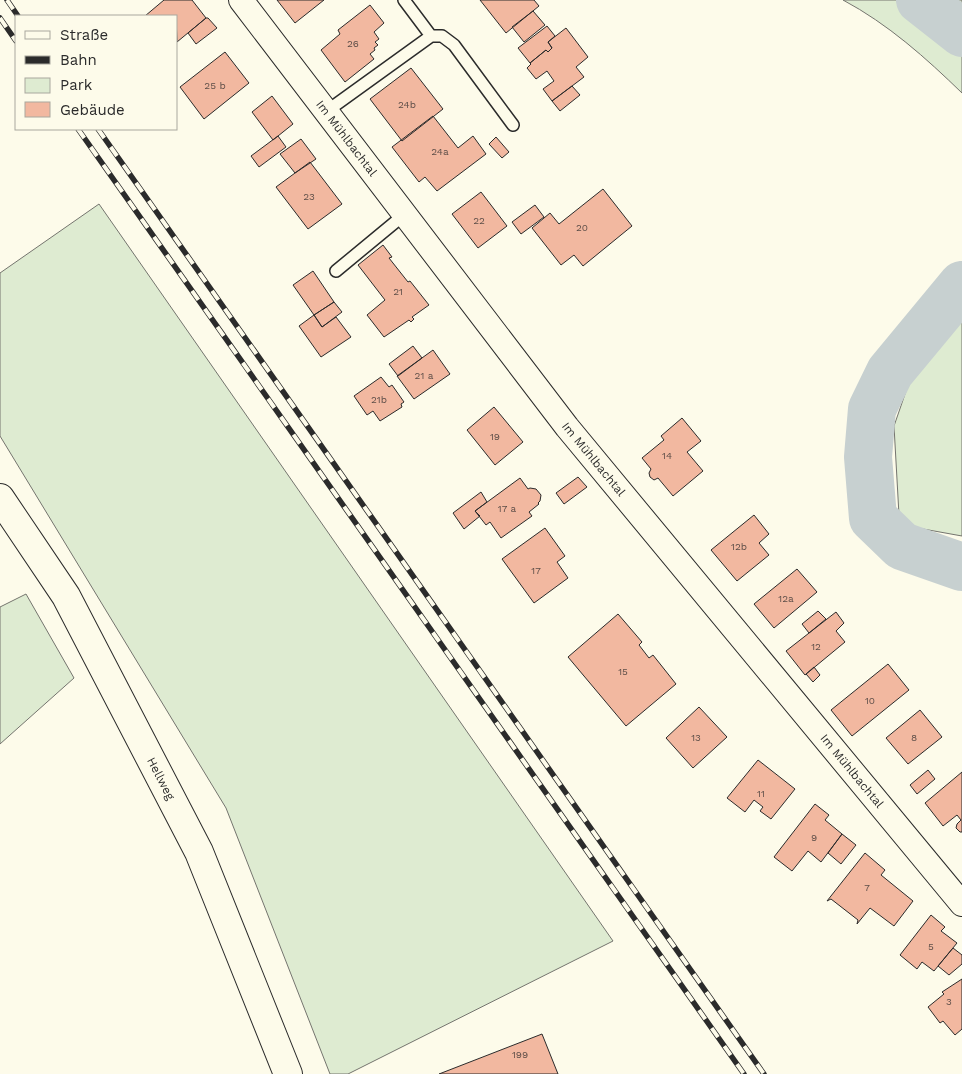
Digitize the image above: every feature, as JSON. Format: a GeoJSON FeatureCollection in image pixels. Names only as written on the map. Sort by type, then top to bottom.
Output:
{"type":"FeatureCollection","features":[{"type":"Feature","properties":{"kind":"street","name":"Im Mühlbachtal"},"geometry":{"type":"LineString","coordinates":[[242,0],[574,434],[962,904]]}},
{"type":"Feature","properties":{"kind":"street","name":"Hellweg"},"geometry":{"type":"LineString","coordinates":[[0,498],[66,596],[199,852],[288,1074]]}},
{"type":"Feature","properties":{"kind":"lane"},"geometry":{"type":"LineString","coordinates":[[404,0],[431,36]]}},
{"type":"Feature","properties":{"kind":"lane"},"geometry":{"type":"LineString","coordinates":[[327,112],[431,36],[442,36],[454,45],[513,125]]}},
{"type":"Feature","properties":{"kind":"lane"},"geometry":{"type":"LineString","coordinates":[[336,271],[405,214]]}},
{"type":"Feature","properties":{"kind":"green space"},"geometry":{"type":"Polygon","coordinates":[[[843,0],[962,0],[962,93],[906,42],[860,9],[843,0]]]}},
{"type":"Feature","properties":{"kind":"green space"},"geometry":{"type":"Polygon","coordinates":[[[99,204],[613,941],[348,1074],[330,1074],[226,808],[0,436],[0,273],[99,204]]]}},
{"type":"Feature","properties":{"kind":"green space"},"geometry":{"type":"Polygon","coordinates":[[[962,317],[962,536],[912,527],[899,515],[894,426],[914,368],[962,317]]]}},
{"type":"Feature","properties":{"kind":"green space"},"geometry":{"type":"Polygon","coordinates":[[[26,594],[74,678],[0,744],[0,607],[26,594]]]}},
{"type":"Feature","properties":{"kind":"building"},"geometry":{"type":"Polygon","coordinates":[[[164,0],[192,0],[206,18],[178,41],[178,15],[146,15],[164,0]]]}},
{"type":"Feature","properties":{"kind":"building"},"geometry":{"type":"Polygon","coordinates":[[[277,0],[324,0],[295,23],[277,0]]]}},
{"type":"Feature","properties":{"kind":"building"},"geometry":{"type":"Polygon","coordinates":[[[480,0],[534,0],[539,6],[506,33],[480,0]]]}},
{"type":"Feature","properties":{"kind":"building"},"geometry":{"type":"Polygon","coordinates":[[[370,5],[384,23],[374,32],[379,39],[375,42],[378,45],[374,48],[375,50],[370,54],[374,59],[345,82],[321,50],[340,34],[338,30],[370,5]]]}},
{"type":"Feature","properties":{"kind":"building"},"geometry":{"type":"Polygon","coordinates":[[[533,11],[545,25],[524,42],[512,27],[533,11]]]}},
{"type":"Feature","properties":{"kind":"building"},"geometry":{"type":"Polygon","coordinates":[[[206,18],[217,28],[196,44],[188,33],[206,18]]]}},
{"type":"Feature","properties":{"kind":"building"},"geometry":{"type":"Polygon","coordinates":[[[547,26],[555,36],[548,42],[552,48],[548,52],[546,50],[530,63],[518,48],[547,26]]]}},
{"type":"Feature","properties":{"kind":"building"},"geometry":{"type":"Polygon","coordinates":[[[566,28],[588,57],[576,67],[584,77],[552,101],[543,89],[554,81],[547,71],[536,79],[527,68],[530,63],[546,50],[548,52],[552,48],[548,42],[566,28]]]}},
{"type":"Feature","properties":{"kind":"building"},"geometry":{"type":"Polygon","coordinates":[[[225,52],[249,83],[204,119],[180,87],[225,52]]]}},
{"type":"Feature","properties":{"kind":"building"},"geometry":{"type":"Polygon","coordinates":[[[411,68],[443,109],[402,141],[370,99],[411,68]]]}},
{"type":"Feature","properties":{"kind":"building"},"geometry":{"type":"Polygon","coordinates":[[[572,86],[580,95],[560,111],[552,101],[572,86]]]}},
{"type":"Feature","properties":{"kind":"building"},"geometry":{"type":"Polygon","coordinates":[[[272,96],[293,124],[273,140],[252,112],[272,96]]]}},
{"type":"Feature","properties":{"kind":"building"},"geometry":{"type":"Polygon","coordinates":[[[433,116],[458,148],[473,136],[486,154],[437,191],[425,177],[419,182],[392,147],[433,116]]]}},
{"type":"Feature","properties":{"kind":"building"},"geometry":{"type":"Polygon","coordinates":[[[278,136],[286,147],[259,167],[251,156],[278,136]]]}},
{"type":"Feature","properties":{"kind":"building"},"geometry":{"type":"Polygon","coordinates":[[[496,137],[509,152],[502,158],[489,144],[496,137]]]}},
{"type":"Feature","properties":{"kind":"building"},"geometry":{"type":"Polygon","coordinates":[[[301,139],[316,159],[295,173],[280,154],[301,139]]]}},
{"type":"Feature","properties":{"kind":"building"},"geometry":{"type":"Polygon","coordinates":[[[310,162],[342,204],[308,229],[276,187],[310,162]]]}},
{"type":"Feature","properties":{"kind":"building"},"geometry":{"type":"Polygon","coordinates":[[[603,189],[632,226],[583,266],[574,255],[561,265],[532,228],[550,213],[559,224],[603,189]]]}},
{"type":"Feature","properties":{"kind":"building"},"geometry":{"type":"Polygon","coordinates":[[[481,192],[507,226],[478,248],[452,214],[481,192]]]}},
{"type":"Feature","properties":{"kind":"building"},"geometry":{"type":"Polygon","coordinates":[[[535,205],[544,217],[521,234],[512,222],[535,205]]]}},
{"type":"Feature","properties":{"kind":"building"},"geometry":{"type":"Polygon","coordinates":[[[383,245],[392,257],[389,258],[429,305],[412,317],[414,319],[411,322],[409,320],[384,337],[367,315],[385,300],[358,265],[383,245]]]}},
{"type":"Feature","properties":{"kind":"building"},"geometry":{"type":"Polygon","coordinates":[[[313,271],[334,302],[314,315],[293,285],[313,271]]]}},
{"type":"Feature","properties":{"kind":"building"},"geometry":{"type":"Polygon","coordinates":[[[334,302],[342,312],[322,327],[314,315],[334,302]]]}},
{"type":"Feature","properties":{"kind":"building"},"geometry":{"type":"Polygon","coordinates":[[[314,315],[322,327],[336,317],[351,337],[321,357],[299,326],[314,315]]]}},
{"type":"Feature","properties":{"kind":"building"},"geometry":{"type":"Polygon","coordinates":[[[413,346],[422,358],[398,376],[389,364],[413,346]]]}},
{"type":"Feature","properties":{"kind":"building"},"geometry":{"type":"Polygon","coordinates":[[[433,350],[450,374],[414,399],[397,376],[433,350]]]}},
{"type":"Feature","properties":{"kind":"building"},"geometry":{"type":"Polygon","coordinates":[[[381,377],[389,387],[392,385],[404,402],[401,404],[402,407],[380,421],[373,411],[367,415],[354,396],[381,377]]]}},
{"type":"Feature","properties":{"kind":"building"},"geometry":{"type":"Polygon","coordinates":[[[494,407],[523,442],[495,465],[467,430],[494,407]]]}},
{"type":"Feature","properties":{"kind":"building"},"geometry":{"type":"Polygon","coordinates":[[[682,418],[701,441],[687,452],[703,471],[673,496],[658,478],[654,480],[650,477],[651,469],[642,458],[664,440],[661,436],[682,418]]]}},
{"type":"Feature","properties":{"kind":"building"},"geometry":{"type":"Polygon","coordinates":[[[578,477],[587,487],[564,504],[556,493],[578,477]]]}},
{"type":"Feature","properties":{"kind":"building"},"geometry":{"type":"Polygon","coordinates":[[[520,478],[528,489],[536,489],[541,495],[540,501],[529,512],[532,516],[501,538],[490,522],[486,525],[475,511],[520,478]]]}},
{"type":"Feature","properties":{"kind":"building"},"geometry":{"type":"Polygon","coordinates":[[[481,492],[487,502],[475,511],[480,516],[464,529],[453,513],[481,492]]]}},
{"type":"Feature","properties":{"kind":"building"},"geometry":{"type":"Polygon","coordinates":[[[754,515],[769,534],[759,543],[769,555],[737,581],[711,550],[754,515]]]}},
{"type":"Feature","properties":{"kind":"building"},"geometry":{"type":"Polygon","coordinates":[[[545,528],[565,556],[557,562],[568,578],[534,603],[502,559],[545,528]]]}},
{"type":"Feature","properties":{"kind":"building"},"geometry":{"type":"Polygon","coordinates":[[[797,569],[817,592],[774,628],[754,604],[797,569]]]}},
{"type":"Feature","properties":{"kind":"building"},"geometry":{"type":"Polygon","coordinates":[[[818,611],[826,619],[809,633],[802,624],[818,611]]]}},
{"type":"Feature","properties":{"kind":"building"},"geometry":{"type":"Polygon","coordinates":[[[836,612],[844,623],[836,631],[845,642],[805,675],[786,651],[836,612]]]}},
{"type":"Feature","properties":{"kind":"building"},"geometry":{"type":"Polygon","coordinates":[[[618,614],[642,642],[639,645],[649,658],[653,655],[676,684],[626,726],[568,657],[618,614]]]}},
{"type":"Feature","properties":{"kind":"building"},"geometry":{"type":"Polygon","coordinates":[[[888,664],[909,690],[852,736],[831,710],[888,664]]]}},
{"type":"Feature","properties":{"kind":"building"},"geometry":{"type":"Polygon","coordinates":[[[814,667],[820,675],[813,682],[806,674],[814,667]]]}},
{"type":"Feature","properties":{"kind":"building"},"geometry":{"type":"Polygon","coordinates":[[[699,707],[727,737],[693,768],[666,738],[699,707]]]}},
{"type":"Feature","properties":{"kind":"building"},"geometry":{"type":"Polygon","coordinates":[[[920,710],[942,737],[908,764],[886,738],[920,710]]]}},
{"type":"Feature","properties":{"kind":"building"},"geometry":{"type":"Polygon","coordinates":[[[758,760],[795,789],[771,819],[760,811],[763,807],[754,800],[745,812],[727,798],[758,760]]]}},
{"type":"Feature","properties":{"kind":"building"},"geometry":{"type":"Polygon","coordinates":[[[928,770],[935,779],[917,794],[910,785],[928,770]]]}},
{"type":"Feature","properties":{"kind":"building"},"geometry":{"type":"Polygon","coordinates":[[[962,772],[962,832],[960,832],[956,828],[961,820],[957,815],[943,826],[925,803],[962,772]]]}},
{"type":"Feature","properties":{"kind":"building"},"geometry":{"type":"Polygon","coordinates":[[[815,804],[829,815],[825,820],[842,834],[821,862],[808,851],[792,871],[774,857],[815,804]]]}},
{"type":"Feature","properties":{"kind":"building"},"geometry":{"type":"Polygon","coordinates":[[[842,834],[856,845],[841,864],[828,853],[842,834]]]}},
{"type":"Feature","properties":{"kind":"building"},"geometry":{"type":"Polygon","coordinates":[[[865,853],[885,870],[881,875],[913,901],[894,926],[870,908],[857,924],[858,920],[831,899],[827,901],[865,853]]]}},
{"type":"Feature","properties":{"kind":"building"},"geometry":{"type":"Polygon","coordinates":[[[931,915],[945,927],[941,931],[957,943],[934,971],[922,962],[917,969],[900,955],[931,915]]]}},
{"type":"Feature","properties":{"kind":"building"},"geometry":{"type":"Polygon","coordinates":[[[953,948],[962,955],[962,964],[949,975],[938,966],[953,948]]]}},
{"type":"Feature","properties":{"kind":"building"},"geometry":{"type":"Polygon","coordinates":[[[962,979],[962,1029],[955,1035],[943,1021],[940,1023],[928,1007],[944,994],[942,992],[962,979]]]}},
{"type":"Feature","properties":{"kind":"building"},"geometry":{"type":"Polygon","coordinates":[[[542,1034],[558,1074],[439,1074],[542,1034]]]}},
{"type":"Feature","properties":{"kind":"waterway"},"geometry":{"type":"LineString","coordinates":[[920,0],[962,33]]}},
{"type":"Feature","properties":{"kind":"waterway"},"geometry":{"type":"LineString","coordinates":[[962,285],[890,372],[872,409],[868,457],[873,518],[902,546],[962,567]]}},
{"type":"Feature","properties":{"kind":"railway"},"geometry":{"type":"LineString","coordinates":[[7,0],[17,15]]}},
{"type":"Feature","properties":{"kind":"railway"},"geometry":{"type":"LineString","coordinates":[[0,18],[15,40]]}},
{"type":"Feature","properties":{"kind":"railway"},"geometry":{"type":"LineString","coordinates":[[79,130],[744,1074]]}},
{"type":"Feature","properties":{"kind":"railway"},"geometry":{"type":"LineString","coordinates":[[99,130],[764,1074]]}}]}
